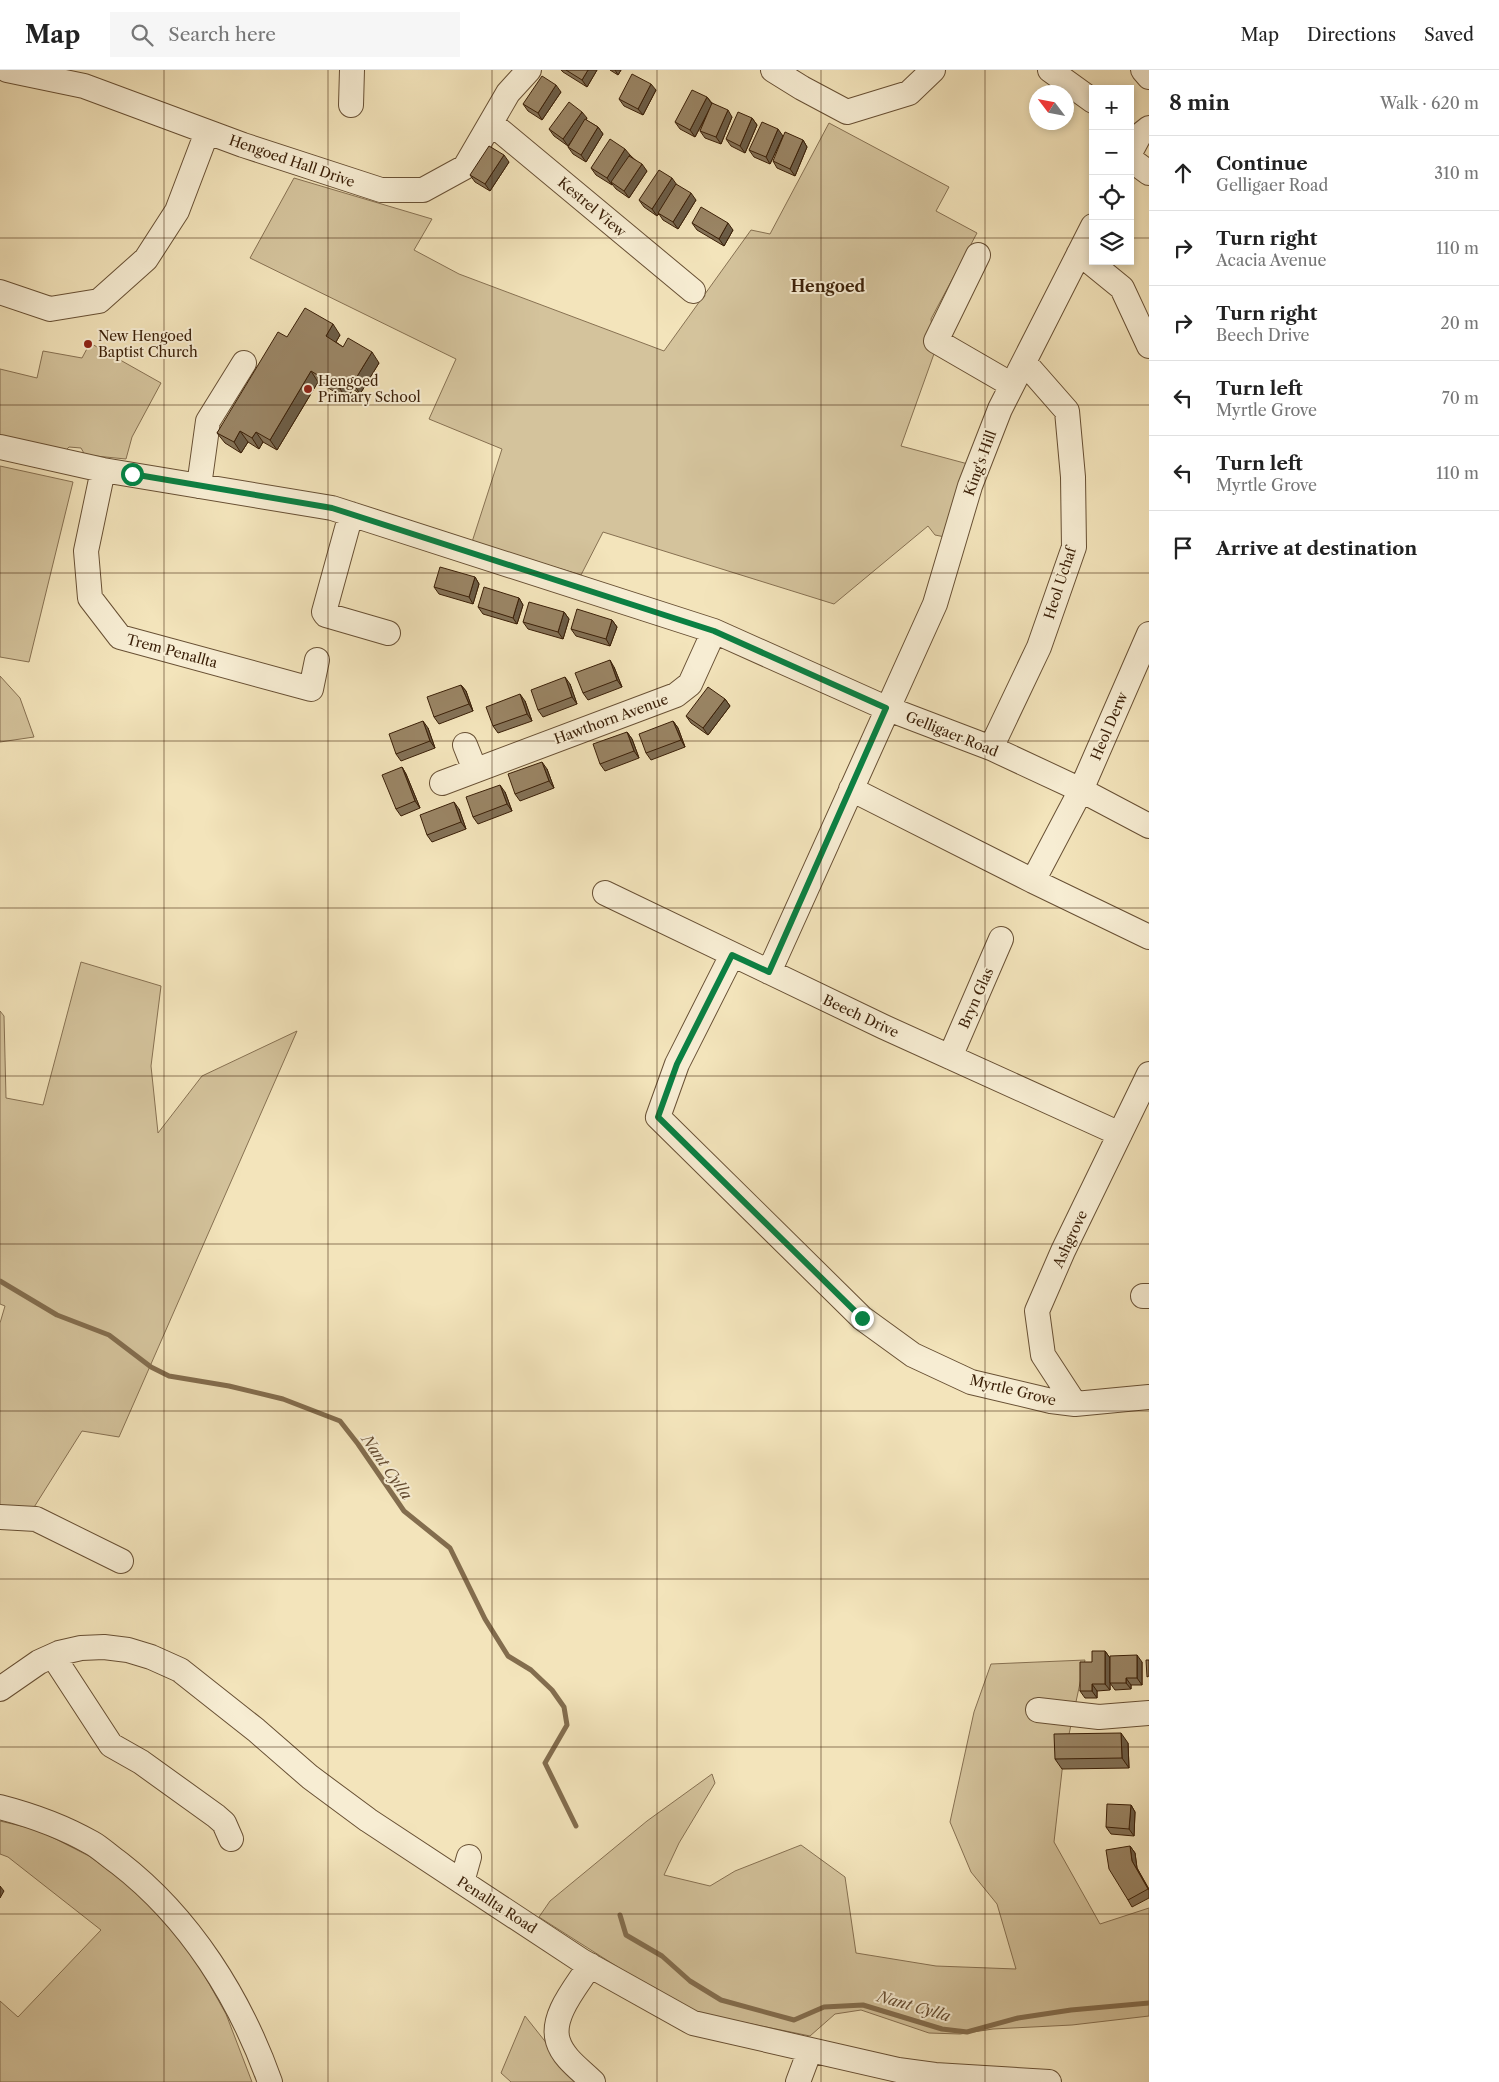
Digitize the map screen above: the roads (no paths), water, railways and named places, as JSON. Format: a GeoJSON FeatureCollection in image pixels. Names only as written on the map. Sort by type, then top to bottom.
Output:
{"type":"FeatureCollection","features":[{"type":"Feature","properties":{"kind":"street","name":"Hengoed Hall Drive"},"geometry":{"type":"LineString","coordinates":[[7,70],[35,73],[84,86],[207,132],[381,190],[423,190],[465,167],[508,93],[529,70]]}},
{"type":"Feature","properties":{"kind":"street"},"geometry":{"type":"LineString","coordinates":[[351,105],[352,70]]}},
{"type":"Feature","properties":{"kind":"street"},"geometry":{"type":"LineString","coordinates":[[773,70],[802,88],[848,112],[909,92],[933,70]]}},
{"type":"Feature","properties":{"kind":"street"},"geometry":{"type":"LineString","coordinates":[[1050,70],[1089,98]]}},
{"type":"Feature","properties":{"kind":"street"},"geometry":{"type":"LineString","coordinates":[[1143,70],[1149,77]]}},
{"type":"Feature","properties":{"kind":"street","name":"Kestrel View"},"geometry":{"type":"LineString","coordinates":[[491,123],[693,291]]}},
{"type":"Feature","properties":{"kind":"street"},"geometry":{"type":"LineString","coordinates":[[0,292],[50,309],[99,301],[146,259],[178,211],[207,132]]}},
{"type":"Feature","properties":{"kind":"street"},"geometry":{"type":"LineString","coordinates":[[1134,162],[1149,173]]}},
{"type":"Feature","properties":{"kind":"street","name":"King's Hill"},"geometry":{"type":"LineString","coordinates":[[769,972],[886,708],[935,604],[970,486],[1000,409],[1089,234]]}},
{"type":"Feature","properties":{"kind":"street"},"geometry":{"type":"LineString","coordinates":[[1079,253],[1122,288],[1149,346]]}},
{"type":"Feature","properties":{"kind":"street"},"geometry":{"type":"LineString","coordinates":[[978,254],[936,341],[1012,385]]}},
{"type":"Feature","properties":{"kind":"street","name":"Heol Uchaf"},"geometry":{"type":"LineString","coordinates":[[991,748],[1039,647],[1074,547],[1073,478],[1067,411],[1024,362]]}},
{"type":"Feature","properties":{"kind":"street"},"geometry":{"type":"LineString","coordinates":[[199,486],[208,420],[244,363]]}},
{"type":"Feature","properties":{"kind":"street","name":"Gelligaer Road"},"geometry":{"type":"LineString","coordinates":[[0,447],[103,470],[332,508],[714,631],[886,708],[991,748],[1081,790],[1149,826]]}},
{"type":"Feature","properties":{"kind":"street","name":"Trem Penallta"},"geometry":{"type":"LineString","coordinates":[[103,470],[86,551],[90,598],[120,637],[311,689],[318,660]]}},
{"type":"Feature","properties":{"kind":"street"},"geometry":{"type":"LineString","coordinates":[[351,514],[324,612],[326,615],[388,633]]}},
{"type":"Feature","properties":{"kind":"street","name":"Hawthorn Avenue"},"geometry":{"type":"LineString","coordinates":[[442,783],[676,695],[690,684],[714,631]]}},
{"type":"Feature","properties":{"kind":"street","name":"Heol Derw"},"geometry":{"type":"LineString","coordinates":[[1033,881],[1081,790],[1149,634]]}},
{"type":"Feature","properties":{"kind":"street"},"geometry":{"type":"LineString","coordinates":[[465,745],[476,770]]}},
{"type":"Feature","properties":{"kind":"street"},"geometry":{"type":"LineString","coordinates":[[851,789],[1149,937]]}},
{"type":"Feature","properties":{"kind":"street","name":"Beech Drive"},"geometry":{"type":"LineString","coordinates":[[605,893],[732,955],[1120,1134]]}},
{"type":"Feature","properties":{"kind":"street","name":"Bryn Glas"},"geometry":{"type":"LineString","coordinates":[[950,1057],[1001,939]]}},
{"type":"Feature","properties":{"kind":"street","name":"Myrtle Grove"},"geometry":{"type":"LineString","coordinates":[[732,955],[677,1064],[658,1117],[862,1318],[913,1355],[971,1382],[1051,1401],[1076,1404]]}},
{"type":"Feature","properties":{"kind":"street","name":"Ashgrove"},"geometry":{"type":"LineString","coordinates":[[1076,1404],[1043,1355],[1037,1311],[1063,1251],[1149,1074]]}},
{"type":"Feature","properties":{"kind":"street"},"geometry":{"type":"LineString","coordinates":[[1076,1404],[1149,1397]]}},
{"type":"Feature","properties":{"kind":"street"},"geometry":{"type":"LineString","coordinates":[[0,1517],[36,1519],[122,1561]]}},
{"type":"Feature","properties":{"kind":"street","name":"Penallta Road"},"geometry":{"type":"LineString","coordinates":[[0,1689],[23,1672],[53,1656],[82,1648],[104,1647],[128,1650],[152,1657],[180,1670],[256,1730],[310,1777],[368,1820],[590,1965],[692,2023],[933,2079],[1033,2082]]}},
{"type":"Feature","properties":{"kind":"street"},"geometry":{"type":"LineString","coordinates":[[53,1656],[111,1745],[142,1762],[216,1816],[224,1823],[231,1838]]}},
{"type":"Feature","properties":{"kind":"street"},"geometry":{"type":"LineString","coordinates":[[1038,1710],[1100,1717],[1148,1717]]}},
{"type":"Feature","properties":{"kind":"street"},"geometry":{"type":"LineString","coordinates":[[0,1807],[27,1814],[92,1843],[134,1875],[170,1910],[205,1953],[234,2003],[270,2082]]}},
{"type":"Feature","properties":{"kind":"street"},"geometry":{"type":"LineString","coordinates":[[462,1882],[469,1857]]}},
{"type":"Feature","properties":{"kind":"street"},"geometry":{"type":"LineString","coordinates":[[590,1965],[563,2008],[557,2025],[558,2041],[567,2057],[593,2082]]}},
{"type":"Feature","properties":{"kind":"street"},"geometry":{"type":"LineString","coordinates":[[798,2082],[810,2050]]}},
{"type":"Feature","properties":{"kind":"waterway","name":"Nant Cylla"},"geometry":{"type":"LineString","coordinates":[[0,1281],[57,1315],[109,1335],[151,1367],[169,1376],[229,1386],[283,1399],[340,1421],[404,1511],[450,1548],[485,1619],[508,1656],[531,1670],[552,1690],[564,1707],[567,1725],[545,1763],[576,1826]]}},
{"type":"Feature","properties":{"kind":"waterway","name":"Nant Cylla"},"geometry":{"type":"LineString","coordinates":[[620,1915],[626,1935],[662,1956],[690,1981],[721,2000],[794,2020],[824,2007],[863,2005],[942,2029],[967,2032],[1018,2018],[1071,2010],[1149,2003]]}},
{"type":"Feature","properties":{"kind":"place","name":"New Hengoed Baptist Church"},"geometry":{"type":"Point","coordinates":[88,344]}},
{"type":"Feature","properties":{"kind":"place","name":"Hengoed Primary School"},"geometry":{"type":"Point","coordinates":[308,389]}},
{"type":"Feature","properties":{"kind":"district","name":"Hengoed"},"geometry":{"type":"Point","coordinates":[828,286]}}]}
